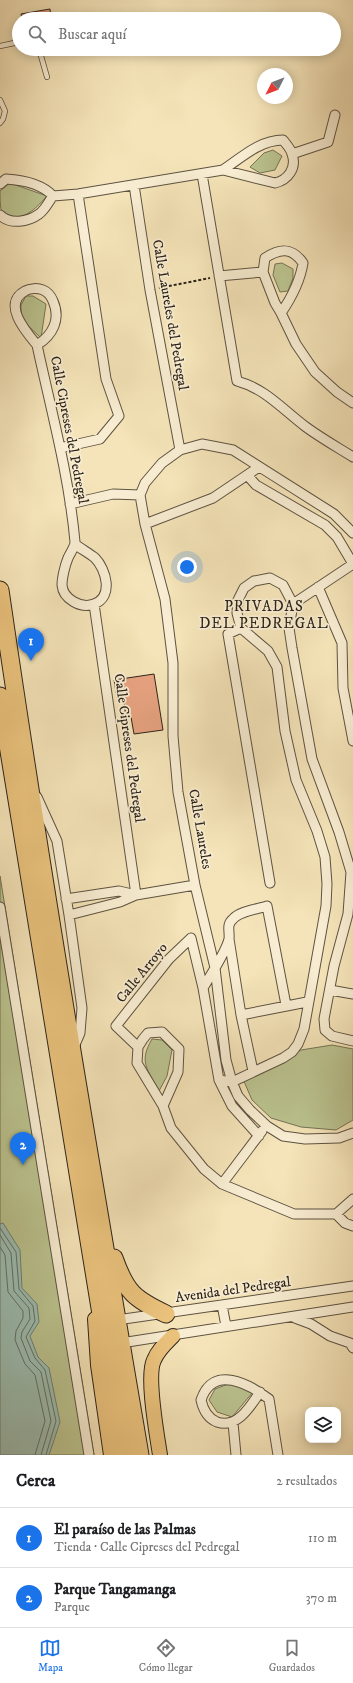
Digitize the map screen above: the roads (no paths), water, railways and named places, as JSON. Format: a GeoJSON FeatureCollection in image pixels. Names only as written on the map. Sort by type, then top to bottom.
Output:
{"type":"FeatureCollection","features":[{"type":"Feature","properties":{"kind":"highway"},"geometry":{"type":"LineString","coordinates":[[0,590],[27,775],[71,1052],[140,1455]]}},
{"type":"Feature","properties":{"kind":"highway"},"geometry":{"type":"LineString","coordinates":[[0,696],[124,1455]]}},
{"type":"Feature","properties":{"kind":"highway"},"geometry":{"type":"LineString","coordinates":[[99,1216],[124,1283],[137,1299],[166,1314]]}},
{"type":"Feature","properties":{"kind":"main road"},"geometry":{"type":"LineString","coordinates":[[92,1252],[98,1365],[111,1455]]}},
{"type":"Feature","properties":{"kind":"main road"},"geometry":{"type":"LineString","coordinates":[[160,1455],[151,1376],[153,1361],[160,1348],[174,1336]]}},
{"type":"Feature","properties":{"kind":"street"},"geometry":{"type":"LineString","coordinates":[[292,154],[328,142],[335,115]]}},
{"type":"Feature","properties":{"kind":"street"},"geometry":{"type":"LineString","coordinates":[[0,215],[11,222],[24,220],[40,214],[54,196],[78,194],[223,170],[275,182],[283,181],[288,176],[292,168],[292,154],[283,140],[271,140],[245,154],[223,170]]}},
{"type":"Feature","properties":{"kind":"street"},"geometry":{"type":"LineString","coordinates":[[202,174],[236,381],[253,385],[278,403],[304,425],[353,457]]}},
{"type":"Feature","properties":{"kind":"street"},"geometry":{"type":"LineString","coordinates":[[0,184],[6,179],[19,180],[48,190],[54,196]]}},
{"type":"Feature","properties":{"kind":"street","name":"Calle Laureles del Pedregal"},"geometry":{"type":"LineString","coordinates":[[134,185],[150,290],[180,450]]}},
{"type":"Feature","properties":{"kind":"street"},"geometry":{"type":"LineString","coordinates":[[60,448],[100,439],[119,416],[106,379],[78,194]]}},
{"type":"Feature","properties":{"kind":"street"},"geometry":{"type":"LineString","coordinates":[[281,312],[291,299],[301,276],[303,263],[298,255],[287,250],[275,251],[265,258],[263,272],[275,303],[281,312],[296,344],[315,372],[337,392],[353,403]]}},
{"type":"Feature","properties":{"kind":"street"},"geometry":{"type":"LineString","coordinates":[[219,276],[263,272]]}},
{"type":"Feature","properties":{"kind":"street","name":"Calle Cipreses del Pedregal"},"geometry":{"type":"LineString","coordinates":[[37,345],[51,333],[57,320],[56,308],[50,295],[43,290],[34,288],[24,291],[18,299],[15,309],[22,326],[37,345],[60,448],[70,504],[75,544]]}},
{"type":"Feature","properties":{"kind":"street"},"geometry":{"type":"LineString","coordinates":[[70,504],[113,494],[140,495],[145,483],[162,463],[180,450],[202,444],[233,450],[334,514],[353,533]]}},
{"type":"Feature","properties":{"kind":"street"},"geometry":{"type":"LineString","coordinates":[[145,524],[213,498],[259,467]]}},
{"type":"Feature","properties":{"kind":"street"},"geometry":{"type":"LineString","coordinates":[[247,476],[256,485],[324,526],[336,537],[353,564],[293,604]]}},
{"type":"Feature","properties":{"kind":"street","name":"Calle Laureles"},"geometry":{"type":"LineString","coordinates":[[140,495],[145,524],[165,599],[173,664],[173,736],[178,792],[195,885],[215,968],[226,1060],[232,1082],[238,1096],[267,1126],[283,1136],[305,1139],[339,1138],[353,1133]]}},
{"type":"Feature","properties":{"kind":"street"},"geometry":{"type":"LineString","coordinates":[[324,526],[334,514]]}},
{"type":"Feature","properties":{"kind":"street"},"geometry":{"type":"LineString","coordinates":[[75,544],[95,558],[104,572],[107,586],[103,597],[94,604],[78,604],[66,595],[62,584],[68,559],[75,544]]}},
{"type":"Feature","properties":{"kind":"street"},"geometry":{"type":"LineString","coordinates":[[219,1080],[232,1082],[283,1058],[292,1052],[298,1044],[304,1029],[307,1002],[326,906],[327,884],[325,857],[317,831],[296,780],[284,731],[277,667],[268,651],[241,628],[237,613],[238,600],[244,588],[254,581],[270,578],[282,585],[293,604],[290,628],[292,648],[312,759],[339,832],[350,872],[348,914],[324,1019],[325,1030],[332,1036],[353,1041]]}},
{"type":"Feature","properties":{"kind":"street"},"geometry":{"type":"LineString","coordinates":[[318,587],[342,643],[343,688],[353,741]]}},
{"type":"Feature","properties":{"kind":"street","name":"Calle Cipreses del Pedregal"},"geometry":{"type":"LineString","coordinates":[[94,604],[136,895]]}},
{"type":"Feature","properties":{"kind":"street"},"geometry":{"type":"LineString","coordinates":[[241,628],[228,634],[270,883]]}},
{"type":"Feature","properties":{"kind":"street"},"geometry":{"type":"LineString","coordinates":[[27,775],[57,841],[69,915],[82,1008],[80,1033],[71,1052]]}},
{"type":"Feature","properties":{"kind":"street"},"geometry":{"type":"LineString","coordinates":[[69,915],[120,902],[136,895],[195,885]]}},
{"type":"Feature","properties":{"kind":"street"},"geometry":{"type":"LineString","coordinates":[[66,899],[119,891],[136,895]]}},
{"type":"Feature","properties":{"kind":"street"},"geometry":{"type":"LineString","coordinates":[[253,1071],[241,1015],[229,940],[228,926],[232,919],[241,914],[267,906],[286,1005]]}},
{"type":"Feature","properties":{"kind":"street"},"geometry":{"type":"LineString","coordinates":[[0,907],[89,1455]]}},
{"type":"Feature","properties":{"kind":"street","name":"Calle Arroyo"},"geometry":{"type":"LineString","coordinates":[[138,1047],[116,1026],[169,959],[191,938],[202,988]]}},
{"type":"Feature","properties":{"kind":"street"},"geometry":{"type":"LineString","coordinates":[[229,940],[215,968],[202,988],[219,1080],[232,1106],[259,1136]]}},
{"type":"Feature","properties":{"kind":"street"},"geometry":{"type":"LineString","coordinates":[[330,990],[353,994]]}},
{"type":"Feature","properties":{"kind":"street"},"geometry":{"type":"LineString","coordinates":[[241,1015],[307,1002]]}},
{"type":"Feature","properties":{"kind":"street"},"geometry":{"type":"LineString","coordinates":[[163,1106],[178,1072],[179,1049],[162,1032],[148,1033],[138,1047],[137,1063],[163,1106],[171,1128],[204,1169],[222,1184],[294,1214],[336,1214],[345,1223],[353,1226]]}},
{"type":"Feature","properties":{"kind":"street"},"geometry":{"type":"LineString","coordinates":[[222,1184],[267,1126]]}},
{"type":"Feature","properties":{"kind":"street"},"geometry":{"type":"LineString","coordinates":[[336,1214],[344,1205],[353,1199]]}},
{"type":"Feature","properties":{"kind":"street","name":"Avenida del Pedregal"},"geometry":{"type":"LineString","coordinates":[[117,1320],[353,1286]]}},
{"type":"Feature","properties":{"kind":"street"},"geometry":{"type":"LineString","coordinates":[[222,1305],[226,1326]]}},
{"type":"Feature","properties":{"kind":"street"},"geometry":{"type":"LineString","coordinates":[[121,1343],[174,1336],[226,1326],[353,1307]]}},
{"type":"Feature","properties":{"kind":"street"},"geometry":{"type":"LineString","coordinates":[[293,1317],[311,1324],[330,1336],[352,1345]]}},
{"type":"Feature","properties":{"kind":"street"},"geometry":{"type":"LineString","coordinates":[[260,1392],[248,1408],[233,1423],[226,1424],[220,1423],[208,1416],[201,1400],[206,1388],[220,1380],[233,1379],[260,1392],[269,1399],[278,1455]]}},
{"type":"Feature","properties":{"kind":"street"},"geometry":{"type":"LineString","coordinates":[[233,1423],[236,1455]]}},
{"type":"Feature","properties":{"kind":"lane"},"geometry":{"type":"LineString","coordinates":[[0,46],[12,43]]}},
{"type":"Feature","properties":{"kind":"lane"},"geometry":{"type":"LineString","coordinates":[[41,56],[46,77]]}},
{"type":"Feature","properties":{"kind":"lane"},"geometry":{"type":"LineString","coordinates":[[0,100],[5,111],[3,119],[0,123]]}},
{"type":"Feature","properties":{"kind":"water"},"geometry":{"type":"Polygon","coordinates":[[[3,1223],[20,1250],[22,1288],[37,1304],[39,1322],[30,1336],[38,1357],[49,1368],[60,1422],[49,1455],[0,1455],[0,1224],[3,1223]]]}},
{"type":"Feature","properties":{"kind":"place","name":"El paraíso de las Palmas"},"geometry":{"type":"Point","coordinates":[31,661]}},
{"type":"Feature","properties":{"kind":"place","name":"Parque Tangamanga"},"geometry":{"type":"Point","coordinates":[23,1165]}},
{"type":"Feature","properties":{"kind":"district","name":"PRIVADAS DEL PEDREGAL"},"geometry":{"type":"Point","coordinates":[264,614]}}]}
